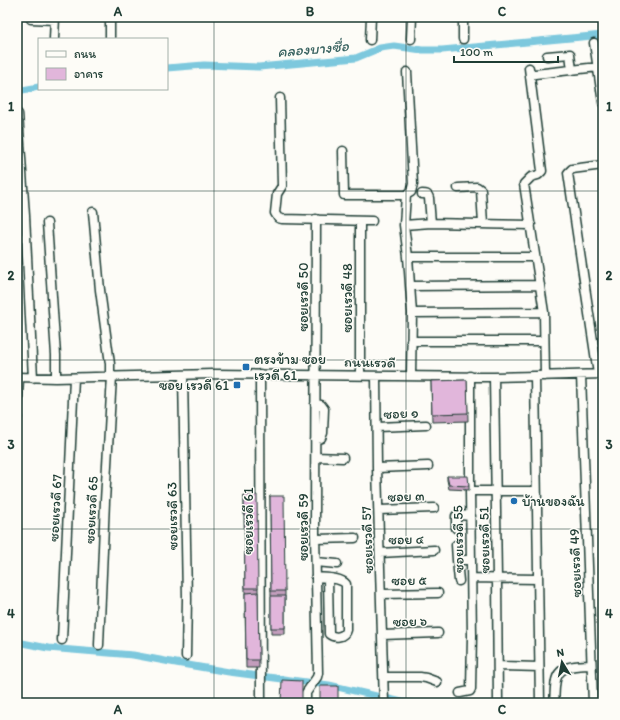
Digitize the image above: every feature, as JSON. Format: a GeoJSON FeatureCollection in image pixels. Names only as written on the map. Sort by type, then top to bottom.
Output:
{"type":"FeatureCollection","features":[{"type":"Feature","properties":{"kind":"street"},"geometry":{"type":"LineString","coordinates":[[110,17],[110,38]]}},
{"type":"Feature","properties":{"kind":"street"},"geometry":{"type":"LineString","coordinates":[[370,40],[371,17]]}},
{"type":"Feature","properties":{"kind":"street"},"geometry":{"type":"LineString","coordinates":[[412,17],[412,39]]}},
{"type":"Feature","properties":{"kind":"street"},"geometry":{"type":"LineString","coordinates":[[463,17],[463,39]]}},
{"type":"Feature","properties":{"kind":"street"},"geometry":{"type":"LineString","coordinates":[[31,19],[55,18],[54,38]]}},
{"type":"Feature","properties":{"kind":"street"},"geometry":{"type":"LineString","coordinates":[[594,43],[603,103]]}},
{"type":"Feature","properties":{"kind":"street"},"geometry":{"type":"LineString","coordinates":[[548,56],[570,54],[572,70]]}},
{"type":"Feature","properties":{"kind":"street"},"geometry":{"type":"LineString","coordinates":[[535,74],[598,67]]}},
{"type":"Feature","properties":{"kind":"street"},"geometry":{"type":"LineString","coordinates":[[529,68],[542,171],[538,175],[531,177],[524,184],[544,312],[545,376]]}},
{"type":"Feature","properties":{"kind":"street"},"geometry":{"type":"LineString","coordinates":[[343,151],[344,195],[406,195],[411,192],[413,184],[407,72]]}},
{"type":"Feature","properties":{"kind":"street"},"geometry":{"type":"LineString","coordinates":[[280,98],[282,186],[277,194],[275,213],[278,218],[372,221]]}},
{"type":"Feature","properties":{"kind":"street"},"geometry":{"type":"LineString","coordinates":[[18,114],[25,216],[33,378]]}},
{"type":"Feature","properties":{"kind":"street"},"geometry":{"type":"LineString","coordinates":[[600,374],[568,173],[572,169],[603,165]]}},
{"type":"Feature","properties":{"kind":"street"},"geometry":{"type":"LineString","coordinates":[[458,188],[477,187],[481,190],[483,224]]}},
{"type":"Feature","properties":{"kind":"street"},"geometry":{"type":"LineString","coordinates":[[422,194],[428,195],[429,198],[431,223]]}},
{"type":"Feature","properties":{"kind":"street"},"geometry":{"type":"LineString","coordinates":[[406,195],[404,225],[412,313],[410,376]]}},
{"type":"Feature","properties":{"kind":"street","name":"ซอยเรวดี 65"},"geometry":{"type":"LineString","coordinates":[[93,212],[99,283],[111,376],[98,645]]}},
{"type":"Feature","properties":{"kind":"street","name":"ซอยเรวดี 50"},"geometry":{"type":"LineString","coordinates":[[316,219],[316,375]]}},
{"type":"Feature","properties":{"kind":"street","name":"ซอยเรวดี 48"},"geometry":{"type":"LineString","coordinates":[[360,221],[360,375]]}},
{"type":"Feature","properties":{"kind":"street"},"geometry":{"type":"LineString","coordinates":[[47,223],[56,355],[56,378]]}},
{"type":"Feature","properties":{"kind":"street"},"geometry":{"type":"LineString","coordinates":[[404,225],[431,223],[531,225]]}},
{"type":"Feature","properties":{"kind":"street"},"geometry":{"type":"LineString","coordinates":[[408,258],[535,257]]}},
{"type":"Feature","properties":{"kind":"street"},"geometry":{"type":"LineString","coordinates":[[410,286],[540,285]]}},
{"type":"Feature","properties":{"kind":"street"},"geometry":{"type":"LineString","coordinates":[[412,313],[544,312]]}},
{"type":"Feature","properties":{"kind":"street"},"geometry":{"type":"LineString","coordinates":[[411,341],[544,341]]}},
{"type":"Feature","properties":{"kind":"street","name":"ถนนเรวดี"},"geometry":{"type":"LineString","coordinates":[[18,377],[74,378],[111,376],[260,374],[494,377],[600,374]]}},
{"type":"Feature","properties":{"kind":"street","name":"ซอยเรวดี 61"},"geometry":{"type":"LineString","coordinates":[[260,374],[261,703]]}},
{"type":"Feature","properties":{"kind":"street","name":"ซอยเรวดี 49"},"geometry":{"type":"LineString","coordinates":[[581,374],[593,703]]}},
{"type":"Feature","properties":{"kind":"street","name":"ซอยเรวดี 63"},"geometry":{"type":"LineString","coordinates":[[183,375],[187,598],[186,656]]}},
{"type":"Feature","properties":{"kind":"street","name":"ซอยเรวดี 59"},"geometry":{"type":"LineString","coordinates":[[306,703],[306,693],[318,672],[316,577],[316,375]]}},
{"type":"Feature","properties":{"kind":"street","name":"ซอยเรวดี 57"},"geometry":{"type":"LineString","coordinates":[[376,376],[377,468],[384,703]]}},
{"type":"Feature","properties":{"kind":"street","name":"ซอยเรวดี 55"},"geometry":{"type":"LineString","coordinates":[[460,693],[468,692],[471,689],[472,578],[470,376]]}},
{"type":"Feature","properties":{"kind":"street"},"geometry":{"type":"LineString","coordinates":[[535,376],[540,703]]}},
{"type":"Feature","properties":{"kind":"street"},"geometry":{"type":"LineString","coordinates":[[17,418],[18,377]]}},
{"type":"Feature","properties":{"kind":"street","name":"ซอยเรวดี 51"},"geometry":{"type":"LineString","coordinates":[[494,377],[498,579],[498,703]]}},
{"type":"Feature","properties":{"kind":"street","name":"ซอยเรวดี 67"},"geometry":{"type":"LineString","coordinates":[[62,640],[74,378]]}},
{"type":"Feature","properties":{"kind":"street","name":"ซอย ๑"},"geometry":{"type":"LineString","coordinates":[[377,427],[426,425]]}},
{"type":"Feature","properties":{"kind":"street"},"geometry":{"type":"LineString","coordinates":[[316,457],[343,458]]}},
{"type":"Feature","properties":{"kind":"street"},"geometry":{"type":"LineString","coordinates":[[377,468],[428,466]]}},
{"type":"Feature","properties":{"kind":"street"},"geometry":{"type":"LineString","coordinates":[[470,491],[536,491]]}},
{"type":"Feature","properties":{"kind":"street","name":"ซอย ๓"},"geometry":{"type":"LineString","coordinates":[[379,510],[434,508]]}},
{"type":"Feature","properties":{"kind":"street"},"geometry":{"type":"LineString","coordinates":[[456,528],[456,516],[471,516]]}},
{"type":"Feature","properties":{"kind":"street"},"geometry":{"type":"LineString","coordinates":[[316,540],[355,538]]}},
{"type":"Feature","properties":{"kind":"street"},"geometry":{"type":"LineString","coordinates":[[456,545],[459,581]]}},
{"type":"Feature","properties":{"kind":"street","name":"ซอย ๔"},"geometry":{"type":"LineString","coordinates":[[380,552],[434,550]]}},
{"type":"Feature","properties":{"kind":"street"},"geometry":{"type":"LineString","coordinates":[[457,560],[471,560]]}},
{"type":"Feature","properties":{"kind":"street"},"geometry":{"type":"LineString","coordinates":[[316,562],[337,564]]}},
{"type":"Feature","properties":{"kind":"street"},"geometry":{"type":"LineString","coordinates":[[316,577],[328,578],[343,581],[346,584],[346,630],[345,634],[342,636],[333,637],[329,634],[328,578]]}},
{"type":"Feature","properties":{"kind":"street"},"geometry":{"type":"LineString","coordinates":[[472,578],[538,579]]}},
{"type":"Feature","properties":{"kind":"street","name":"ซอย ๕"},"geometry":{"type":"LineString","coordinates":[[381,594],[438,593]]}},
{"type":"Feature","properties":{"kind":"street","name":"ซอย ๖"},"geometry":{"type":"LineString","coordinates":[[382,635],[438,633]]}},
{"type":"Feature","properties":{"kind":"street"},"geometry":{"type":"LineString","coordinates":[[554,703],[556,678],[559,673],[571,667],[591,665]]}},
{"type":"Feature","properties":{"kind":"street"},"geometry":{"type":"LineString","coordinates":[[498,666],[539,667]]}},
{"type":"Feature","properties":{"kind":"street"},"geometry":{"type":"LineString","coordinates":[[384,677],[420,677],[437,682]]}},
{"type":"Feature","properties":{"kind":"building"},"geometry":{"type":"Polygon","coordinates":[[[467,380],[468,413],[432,414],[431,381],[467,380]]]}},
{"type":"Feature","properties":{"kind":"building"},"geometry":{"type":"Polygon","coordinates":[[[447,476],[468,476],[469,486],[449,485],[447,476]]]}},
{"type":"Feature","properties":{"kind":"building"},"geometry":{"type":"Polygon","coordinates":[[[244,495],[257,495],[258,588],[245,588],[244,495]]]}},
{"type":"Feature","properties":{"kind":"building"},"geometry":{"type":"Polygon","coordinates":[[[270,496],[284,496],[285,591],[271,591],[270,496]]]}},
{"type":"Feature","properties":{"kind":"building"},"geometry":{"type":"Polygon","coordinates":[[[258,592],[259,660],[246,660],[245,593],[258,592]]]}},
{"type":"Feature","properties":{"kind":"building"},"geometry":{"type":"Polygon","coordinates":[[[271,596],[285,596],[285,628],[271,628],[271,596]]]}},
{"type":"Feature","properties":{"kind":"building"},"geometry":{"type":"Polygon","coordinates":[[[282,680],[302,681],[302,703],[281,703],[282,680]]]}},
{"type":"Feature","properties":{"kind":"building"},"geometry":{"type":"Polygon","coordinates":[[[320,686],[338,686],[338,703],[320,703],[320,686]]]}},
{"type":"Feature","properties":{"kind":"waterway","name":"คลองบางซื่อ"},"geometry":{"type":"LineString","coordinates":[[168,68],[204,65],[259,67],[356,58],[380,48],[394,46],[422,50],[442,50],[603,35]]}},
{"type":"Feature","properties":{"kind":"waterway","name":"คลองบางซื่อ"},"geometry":{"type":"LineString","coordinates":[[17,91],[38,87]]}},
{"type":"Feature","properties":{"kind":"waterway"},"geometry":{"type":"LineString","coordinates":[[17,642],[48,648],[133,655],[229,672],[329,685],[411,703]]}},
{"type":"Feature","properties":{"kind":"place","name":"ตรงข้าม ซอย เรวดี 61"},"geometry":{"type":"Point","coordinates":[246,367]}},
{"type":"Feature","properties":{"kind":"place","name":"ซอย เรวดี 61"},"geometry":{"type":"Point","coordinates":[237,385]}},
{"type":"Feature","properties":{"kind":"place","name":"บ้านของฉัน"},"geometry":{"type":"Point","coordinates":[514,501]}}]}
